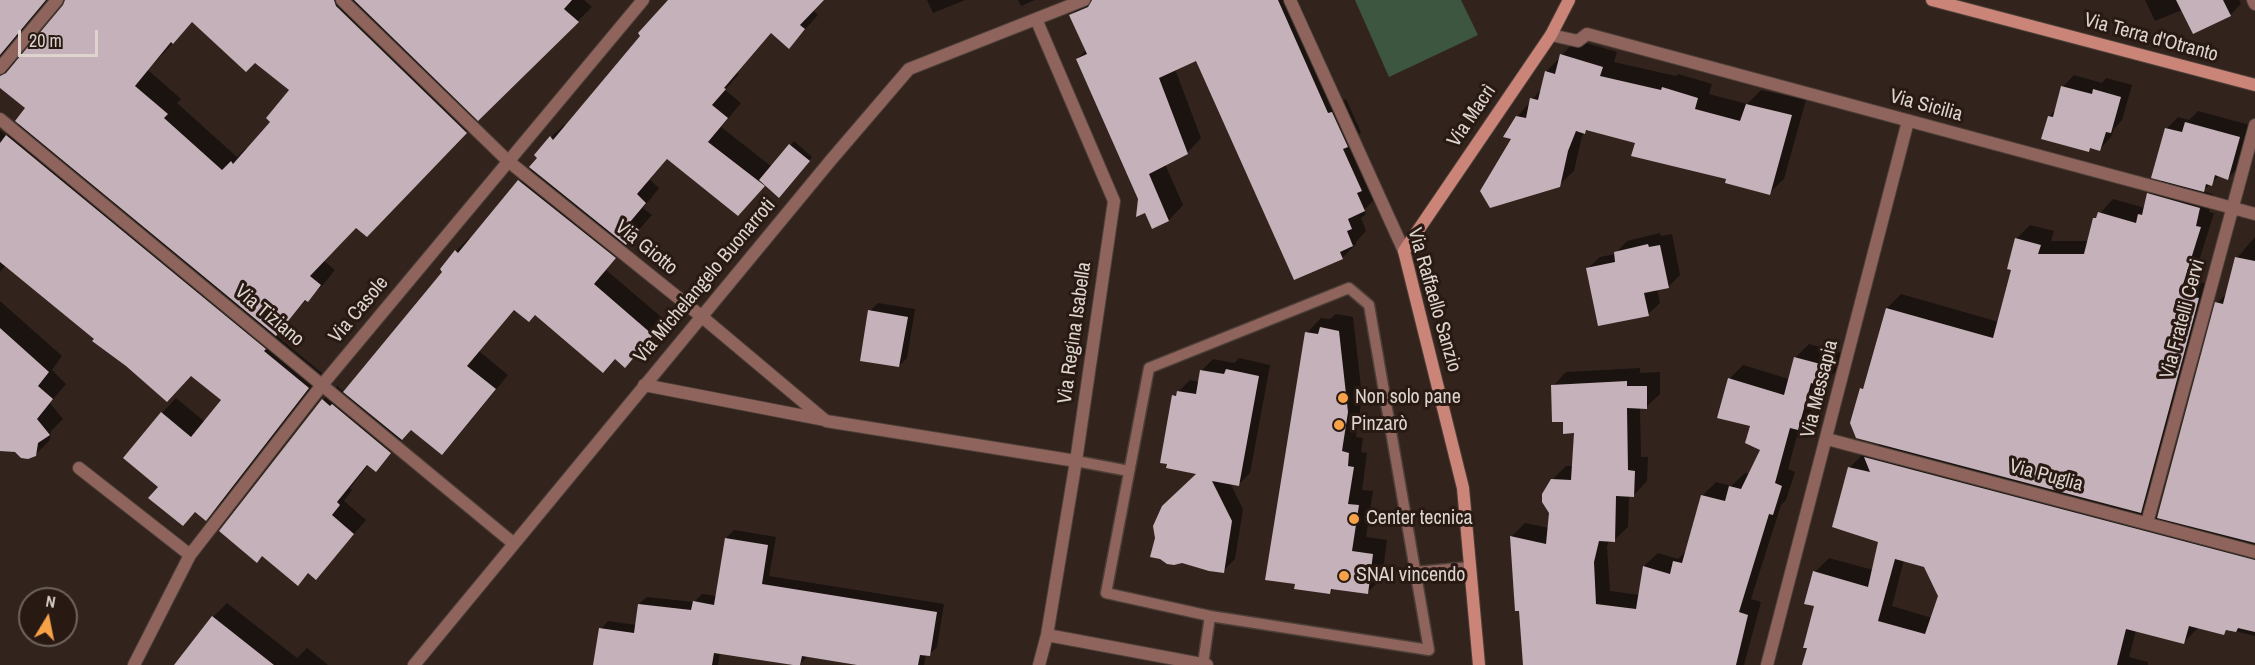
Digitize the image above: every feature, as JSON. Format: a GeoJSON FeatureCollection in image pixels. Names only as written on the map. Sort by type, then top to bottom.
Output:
{"type":"FeatureCollection","features":[{"type":"Feature","properties":{"kind":"street"},"geometry":{"type":"LineString","coordinates":[[0,68],[57,0]]}},
{"type":"Feature","properties":{"kind":"street","name":"Via Giotto"},"geometry":{"type":"LineString","coordinates":[[342,0],[508,161],[701,316],[826,421]]}},
{"type":"Feature","properties":{"kind":"street","name":"Via Casole"},"geometry":{"type":"LineString","coordinates":[[134,665],[190,555],[322,385],[643,0]]}},
{"type":"Feature","properties":{"kind":"street","name":"Via Michelangelo Buonarroti"},"geometry":{"type":"LineString","coordinates":[[414,665],[701,316],[909,69],[1084,0]]}},
{"type":"Feature","properties":{"kind":"street","name":"Via Raffaello Sanzio"},"geometry":{"type":"LineString","coordinates":[[1290,0],[1404,251],[1463,488],[1479,665]]}},
{"type":"Feature","properties":{"kind":"street","name":"Via Macrì"},"geometry":{"type":"LineString","coordinates":[[1404,251],[1551,35],[1569,0]]}},
{"type":"Feature","properties":{"kind":"street","name":"Via Terra d'Otranto"},"geometry":{"type":"LineString","coordinates":[[1932,0],[2255,86]]}},
{"type":"Feature","properties":{"kind":"street"},"geometry":{"type":"LineString","coordinates":[[1956,6],[1969,0]]}},
{"type":"Feature","properties":{"kind":"street"},"geometry":{"type":"LineString","coordinates":[[2253,0],[2255,4]]}},
{"type":"Feature","properties":{"kind":"street","name":"Via Regina Isabella"},"geometry":{"type":"LineString","coordinates":[[1036,19],[1114,201],[1076,461],[1047,635],[1039,665]]}},
{"type":"Feature","properties":{"kind":"street","name":"Via Sicilia"},"geometry":{"type":"LineString","coordinates":[[1551,35],[1578,41],[1587,34],[2255,214]]}},
{"type":"Feature","properties":{"kind":"street","name":"Via Tiziano"},"geometry":{"type":"LineString","coordinates":[[0,119],[513,543]]}},
{"type":"Feature","properties":{"kind":"street","name":"Via Messapia"},"geometry":{"type":"LineString","coordinates":[[1767,665],[1908,122]]}},
{"type":"Feature","properties":{"kind":"street","name":"Via Fratelli Cervi"},"geometry":{"type":"LineString","coordinates":[[2147,523],[2255,125]]}},
{"type":"Feature","properties":{"kind":"street"},"geometry":{"type":"LineString","coordinates":[[644,385],[826,421],[1076,461]]}},
{"type":"Feature","properties":{"kind":"street","name":"Via Puglia"},"geometry":{"type":"LineString","coordinates":[[1827,439],[2255,552]]}},
{"type":"Feature","properties":{"kind":"street"},"geometry":{"type":"LineString","coordinates":[[79,468],[190,555]]}},
{"type":"Feature","properties":{"kind":"street"},"geometry":{"type":"LineString","coordinates":[[1047,635],[1205,665]]}},
{"type":"Feature","properties":{"kind":"lane"},"geometry":{"type":"LineString","coordinates":[[1349,288],[1369,305],[1416,572],[1429,650],[1210,616],[1106,593],[1149,368],[1349,288]]}},
{"type":"Feature","properties":{"kind":"lane"},"geometry":{"type":"LineString","coordinates":[[1076,461],[1129,471]]}},
{"type":"Feature","properties":{"kind":"lane"},"geometry":{"type":"LineString","coordinates":[[1416,572],[1470,567]]}},
{"type":"Feature","properties":{"kind":"lane"},"geometry":{"type":"LineString","coordinates":[[1205,665],[1210,616]]}},
{"type":"Feature","properties":{"kind":"green space"},"geometry":{"type":"Polygon","coordinates":[[[1355,0],[1461,0],[1478,35],[1389,77],[1355,0]]]}},
{"type":"Feature","properties":{"kind":"building"},"geometry":{"type":"Polygon","coordinates":[[[0,0],[46,0],[0,55],[0,0]]]}},
{"type":"Feature","properties":{"kind":"building"},"geometry":{"type":"Polygon","coordinates":[[[65,0],[334,0],[336,6],[467,133],[367,237],[356,228],[310,276],[321,285],[308,302],[305,300],[276,336],[15,121],[25,108],[0,88],[0,76],[6,73],[65,0]],[[192,22],[173,44],[171,42],[135,86],[168,114],[164,118],[222,170],[231,161],[233,164],[270,122],[266,118],[289,90],[255,63],[246,72],[192,22]]]}},
{"type":"Feature","properties":{"kind":"building"},"geometry":{"type":"Polygon","coordinates":[[[354,0],[572,0],[564,9],[579,22],[478,121],[354,0]]]}},
{"type":"Feature","properties":{"kind":"building"},"geometry":{"type":"Polygon","coordinates":[[[668,0],[824,0],[800,25],[805,29],[789,49],[771,33],[712,105],[728,118],[708,142],[765,186],[738,216],[667,159],[637,194],[646,203],[630,222],[639,230],[626,245],[529,167],[537,158],[534,155],[550,136],[553,140],[640,36],[638,33],[668,0]]]}},
{"type":"Feature","properties":{"kind":"building"},"geometry":{"type":"Polygon","coordinates":[[[1092,0],[1278,0],[1328,113],[1332,112],[1348,147],[1343,149],[1362,191],[1357,193],[1365,211],[1348,219],[1352,229],[1347,231],[1353,246],[1340,252],[1343,259],[1294,280],[1196,61],[1159,78],[1188,154],[1149,174],[1169,221],[1152,229],[1145,213],[1136,217],[1138,199],[1076,59],[1087,54],[1069,15],[1088,7],[1092,0]]]}},
{"type":"Feature","properties":{"kind":"building"},"geometry":{"type":"Polygon","coordinates":[[[2176,0],[2223,0],[2231,16],[2193,34],[2176,0]]]}},
{"type":"Feature","properties":{"kind":"building"},"geometry":{"type":"Polygon","coordinates":[[[1560,54],[1603,67],[1600,76],[1661,90],[1662,87],[1698,98],[1695,109],[1740,121],[1746,104],[1792,115],[1770,195],[1725,183],[1726,179],[1631,156],[1635,143],[1586,130],[1585,134],[1576,131],[1568,151],[1560,187],[1490,208],[1480,191],[1511,139],[1503,137],[1516,116],[1526,118],[1530,98],[1538,100],[1545,71],[1555,74],[1560,54]]]}},
{"type":"Feature","properties":{"kind":"building"},"geometry":{"type":"Polygon","coordinates":[[[2061,86],[2092,94],[2093,89],[2121,97],[2111,133],[2106,132],[2100,151],[2090,148],[2089,152],[2041,139],[2048,116],[2053,117],[2061,86]]]}},
{"type":"Feature","properties":{"kind":"building"},"geometry":{"type":"Polygon","coordinates":[[[2185,122],[2240,137],[2228,180],[2215,175],[2212,186],[2206,184],[2204,192],[2151,178],[2165,128],[2182,132],[2185,122]]]}},
{"type":"Feature","properties":{"kind":"building"},"geometry":{"type":"Polygon","coordinates":[[[6,135],[266,349],[264,351],[309,388],[206,521],[195,512],[183,526],[148,498],[158,487],[123,458],[161,412],[191,437],[221,400],[191,376],[167,402],[0,262],[0,143],[6,135]]]}},
{"type":"Feature","properties":{"kind":"building"},"geometry":{"type":"Polygon","coordinates":[[[789,144],[810,161],[779,198],[759,180],[789,144]]]}},
{"type":"Feature","properties":{"kind":"building"},"geometry":{"type":"Polygon","coordinates":[[[518,180],[616,258],[594,284],[653,335],[625,368],[615,359],[603,373],[535,315],[529,322],[514,310],[467,366],[496,389],[442,455],[411,430],[402,440],[343,392],[442,272],[440,269],[455,250],[458,253],[518,180]]]}},
{"type":"Feature","properties":{"kind":"building"},"geometry":{"type":"Polygon","coordinates":[[[2147,193],[2200,208],[2196,226],[2201,227],[2180,294],[2199,298],[2141,513],[1856,438],[1850,423],[1860,388],[1863,389],[1886,308],[1993,338],[2011,270],[2007,269],[2015,238],[2041,245],[2038,254],[2084,254],[2093,218],[2096,218],[2098,212],[2136,223],[2138,214],[2142,215],[2147,193]]]}},
{"type":"Feature","properties":{"kind":"building"},"geometry":{"type":"Polygon","coordinates":[[[1648,244],[1649,247],[1660,245],[1669,288],[1644,293],[1649,316],[1598,326],[1586,268],[1615,262],[1614,252],[1648,244]]]}},
{"type":"Feature","properties":{"kind":"building"},"geometry":{"type":"Polygon","coordinates":[[[2235,257],[2255,261],[2255,543],[2157,518],[2215,302],[2223,304],[2235,257]]]}},
{"type":"Feature","properties":{"kind":"building"},"geometry":{"type":"Polygon","coordinates":[[[868,310],[908,317],[899,367],[860,361],[868,310]]]}},
{"type":"Feature","properties":{"kind":"building"},"geometry":{"type":"Polygon","coordinates":[[[1320,327],[1339,331],[1348,412],[1342,451],[1349,453],[1348,466],[1354,467],[1348,504],[1359,505],[1352,551],[1373,554],[1368,594],[1331,589],[1330,594],[1294,589],[1295,584],[1265,580],[1305,332],[1318,334],[1320,327]]]}},
{"type":"Feature","properties":{"kind":"building"},"geometry":{"type":"Polygon","coordinates":[[[0,328],[49,372],[38,386],[53,399],[37,419],[50,435],[38,443],[36,456],[28,459],[21,458],[15,452],[0,451],[0,328]]]}},
{"type":"Feature","properties":{"kind":"building"},"geometry":{"type":"Polygon","coordinates":[[[1794,357],[1828,366],[1822,386],[1811,383],[1798,430],[1790,428],[1775,483],[1782,486],[1773,515],[1769,514],[1739,612],[1748,615],[1736,665],[1523,665],[1519,611],[1515,611],[1510,536],[1546,544],[1549,513],[1542,502],[1542,494],[1551,479],[1571,480],[1574,433],[1563,434],[1563,422],[1552,422],[1551,385],[1627,381],[1627,386],[1647,386],[1647,409],[1627,408],[1628,470],[1635,471],[1634,497],[1616,496],[1615,542],[1599,541],[1594,562],[1596,604],[1636,609],[1643,566],[1670,574],[1673,561],[1682,563],[1701,495],[1725,501],[1729,486],[1741,489],[1760,450],[1745,443],[1750,426],[1717,418],[1728,378],[1784,395],[1794,357]]]}},
{"type":"Feature","properties":{"kind":"building"},"geometry":{"type":"Polygon","coordinates":[[[1226,369],[1259,376],[1239,486],[1212,481],[1232,521],[1224,573],[1182,563],[1167,564],[1160,559],[1150,557],[1155,538],[1153,526],[1162,506],[1196,474],[1166,468],[1167,464],[1160,463],[1172,395],[1176,396],[1177,391],[1196,394],[1200,370],[1224,374],[1226,369]]]}},
{"type":"Feature","properties":{"kind":"building"},"geometry":{"type":"Polygon","coordinates":[[[322,399],[330,406],[332,404],[391,453],[376,472],[367,465],[337,502],[340,505],[332,515],[354,534],[316,580],[308,573],[298,586],[262,556],[257,563],[219,531],[322,399]]]}},
{"type":"Feature","properties":{"kind":"building"},"geometry":{"type":"Polygon","coordinates":[[[1864,457],[2255,560],[2255,632],[2238,628],[2236,632],[2226,630],[2224,635],[2189,626],[2184,644],[2126,629],[2117,665],[1802,665],[1807,648],[1803,648],[1814,606],[1804,604],[1813,571],[1868,587],[1878,542],[1832,527],[1848,467],[1870,472],[1864,457]],[[1895,559],[1878,621],[1925,634],[1938,596],[1924,567],[1895,559]]]}},
{"type":"Feature","properties":{"kind":"building"},"geometry":{"type":"Polygon","coordinates":[[[725,538],[768,545],[762,584],[937,612],[930,656],[920,655],[918,665],[857,665],[802,656],[800,665],[793,665],[714,653],[712,665],[593,665],[599,628],[634,633],[638,604],[691,610],[693,601],[714,605],[725,538]]]}},
{"type":"Feature","properties":{"kind":"building"},"geometry":{"type":"Polygon","coordinates":[[[212,616],[274,665],[174,665],[212,616]]]}},
{"type":"Feature","properties":{"kind":"place","name":"Non solo pane"},"geometry":{"type":"Point","coordinates":[1343,398]}},
{"type":"Feature","properties":{"kind":"place","name":"Pinzarò"},"geometry":{"type":"Point","coordinates":[1339,425]}},
{"type":"Feature","properties":{"kind":"place","name":"Center tecnica"},"geometry":{"type":"Point","coordinates":[1354,519]}},
{"type":"Feature","properties":{"kind":"place","name":"SNAI vincendo"},"geometry":{"type":"Point","coordinates":[1344,576]}}]}
